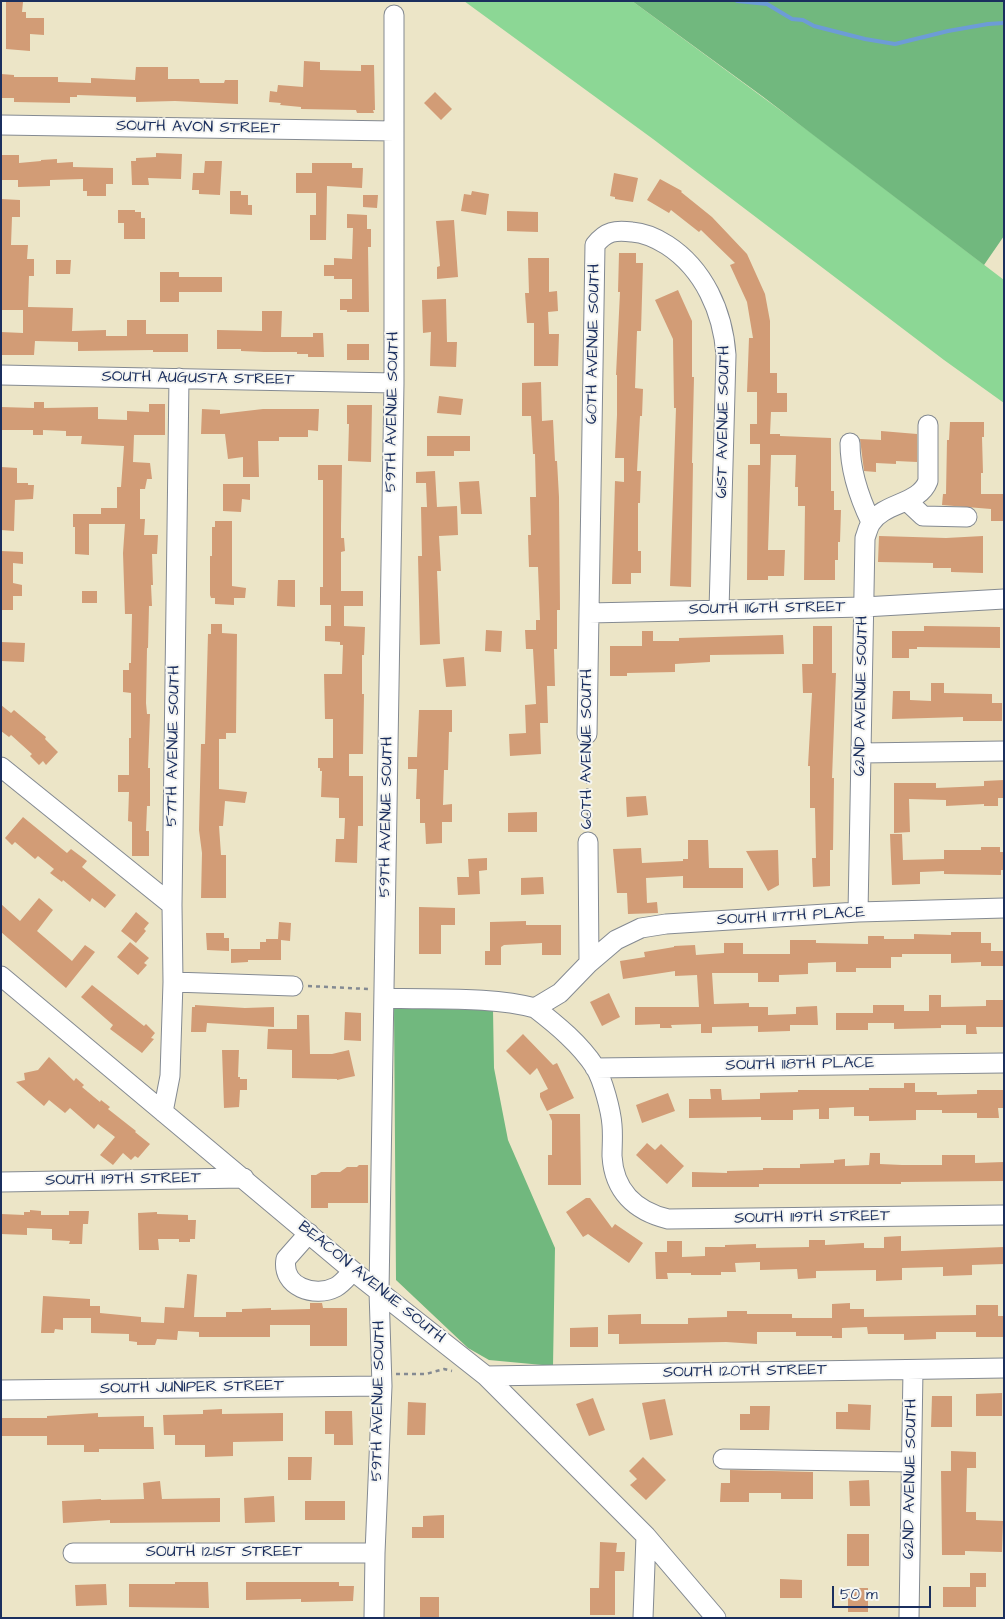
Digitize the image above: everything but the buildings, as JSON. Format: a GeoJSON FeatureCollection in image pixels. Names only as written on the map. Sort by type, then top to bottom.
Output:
{"type":"FeatureCollection","features":[{"type":"Feature","properties":{"kind":"street","name":"59TH AVENUE SOUTH"},"geometry":{"type":"LineString","coordinates":[[374,1618],[382,1380],[380,1291],[394,383],[394,15]]}},
{"type":"Feature","properties":{"kind":"street","name":"SOUTH AVON STREET"},"geometry":{"type":"LineString","coordinates":[[1,125],[394,131]]}},
{"type":"Feature","properties":{"kind":"street","name":"61ST AVENUE SOUTH"},"geometry":{"type":"LineString","coordinates":[[596,245],[602,236],[613,232],[644,233],[658,239],[678,252],[693,267],[704,282],[721,322],[726,355],[719,610]]}},
{"type":"Feature","properties":{"kind":"street","name":"60TH AVENUE SOUTH"},"geometry":{"type":"LineString","coordinates":[[587,734],[596,245]]}},
{"type":"Feature","properties":{"kind":"street","name":"SOUTH AUGUSTA STREET"},"geometry":{"type":"LineString","coordinates":[[1,375],[394,383]]}},
{"type":"Feature","properties":{"kind":"street","name":"57TH AVENUE SOUTH"},"geometry":{"type":"LineString","coordinates":[[163,1112],[170,1076],[179,378]]}},
{"type":"Feature","properties":{"kind":"street"},"geometry":{"type":"LineString","coordinates":[[850,443],[850,460],[860,499],[871,522],[884,511],[907,501],[925,488],[928,481],[928,425]]}},
{"type":"Feature","properties":{"kind":"street"},"geometry":{"type":"LineString","coordinates":[[907,501],[923,516],[967,517]]}},
{"type":"Feature","properties":{"kind":"street","name":"62ND AVENUE SOUTH"},"geometry":{"type":"LineString","coordinates":[[858,912],[865,538],[871,522]]}},
{"type":"Feature","properties":{"kind":"street","name":"SOUTH 116TH STREET"},"geometry":{"type":"LineString","coordinates":[[589,613],[864,607],[1004,599]]}},
{"type":"Feature","properties":{"kind":"street"},"geometry":{"type":"LineString","coordinates":[[860,752],[1004,751]]}},
{"type":"Feature","properties":{"kind":"street"},"geometry":{"type":"LineString","coordinates":[[1,767],[172,905]]}},
{"type":"Feature","properties":{"kind":"street","name":"60TH AVENUE SOUTH"},"geometry":{"type":"LineString","coordinates":[[588,842],[588,963]]}},
{"type":"Feature","properties":{"kind":"street","name":"SOUTH 117TH PLACE"},"geometry":{"type":"LineString","coordinates":[[588,963],[616,940],[641,928],[666,924],[858,912],[1004,908]]}},
{"type":"Feature","properties":{"kind":"street"},"geometry":{"type":"LineString","coordinates":[[536,1008],[560,993],[588,963]]}},
{"type":"Feature","properties":{"kind":"street","name":"BEACON AVENUE SOUTH"},"geometry":{"type":"LineString","coordinates":[[1,976],[9,988],[480,1372],[646,1536],[716,1618]]}},
{"type":"Feature","properties":{"kind":"street"},"geometry":{"type":"LineString","coordinates":[[172,982],[293,986]]}},
{"type":"Feature","properties":{"kind":"street"},"geometry":{"type":"LineString","coordinates":[[384,994],[499,1001],[536,1008],[561,1028],[595,1068]]}},
{"type":"Feature","properties":{"kind":"street","name":"SOUTH 118TH PLACE"},"geometry":{"type":"LineString","coordinates":[[595,1068],[1004,1063]]}},
{"type":"Feature","properties":{"kind":"street","name":"SOUTH 119TH STREET"},"geometry":{"type":"LineString","coordinates":[[595,1068],[610,1107],[612,1158],[617,1180],[639,1208],[651,1215],[668,1219],[1004,1216]]}},
{"type":"Feature","properties":{"kind":"street","name":"SOUTH 119TH STREET"},"geometry":{"type":"LineString","coordinates":[[1,1182],[244,1178]]}},
{"type":"Feature","properties":{"kind":"street"},"geometry":{"type":"LineString","coordinates":[[309,1233],[286,1259],[286,1270],[298,1287],[312,1292],[336,1287],[354,1270]]}},
{"type":"Feature","properties":{"kind":"street","name":"SOUTH 120TH STREET"},"geometry":{"type":"LineString","coordinates":[[480,1372],[1004,1368]]}},
{"type":"Feature","properties":{"kind":"street","name":"62ND AVENUE SOUTH"},"geometry":{"type":"LineString","coordinates":[[909,1618],[913,1370]]}},
{"type":"Feature","properties":{"kind":"street","name":"SOUTH JUNIPER STREET"},"geometry":{"type":"LineString","coordinates":[[1,1390],[382,1380]]}},
{"type":"Feature","properties":{"kind":"street"},"geometry":{"type":"LineString","coordinates":[[723,1459],[911,1462]]}},
{"type":"Feature","properties":{"kind":"street"},"geometry":{"type":"LineString","coordinates":[[643,1618],[646,1536]]}},
{"type":"Feature","properties":{"kind":"street","name":"SOUTH 121ST STREET"},"geometry":{"type":"LineString","coordinates":[[73,1553],[375,1553]]}},
{"type":"Feature","properties":{"kind":"path","name":"60TH AVENUE SOUTH"},"geometry":{"type":"LineString","coordinates":[[587,734],[588,842]]}},
{"type":"Feature","properties":{"kind":"path"},"geometry":{"type":"LineString","coordinates":[[293,986],[384,994]]}},
{"type":"Feature","properties":{"kind":"path"},"geometry":{"type":"LineString","coordinates":[[382,1380],[426,1374],[444,1369],[480,1372]]}},
{"type":"Feature","properties":{"kind":"green space"},"geometry":{"type":"Polygon","coordinates":[[[464,1],[632,1],[814,135],[1004,280],[1004,403],[944,360],[653,139],[464,1]]]}},
{"type":"Feature","properties":{"kind":"green space"},"geometry":{"type":"Polygon","coordinates":[[[632,1],[1004,1],[1004,236],[984,265],[762,96],[632,1]]]}},
{"type":"Feature","properties":{"kind":"green space"},"geometry":{"type":"Polygon","coordinates":[[[394,1008],[493,1010],[494,1068],[508,1140],[555,1248],[553,1366],[489,1360],[468,1348],[396,1280],[394,1008]]]}},
{"type":"Feature","properties":{"kind":"waterway"},"geometry":{"type":"LineString","coordinates":[[737,1],[767,4],[792,19],[803,20],[814,26],[865,39],[895,44],[948,31],[1004,23]]}}]}
